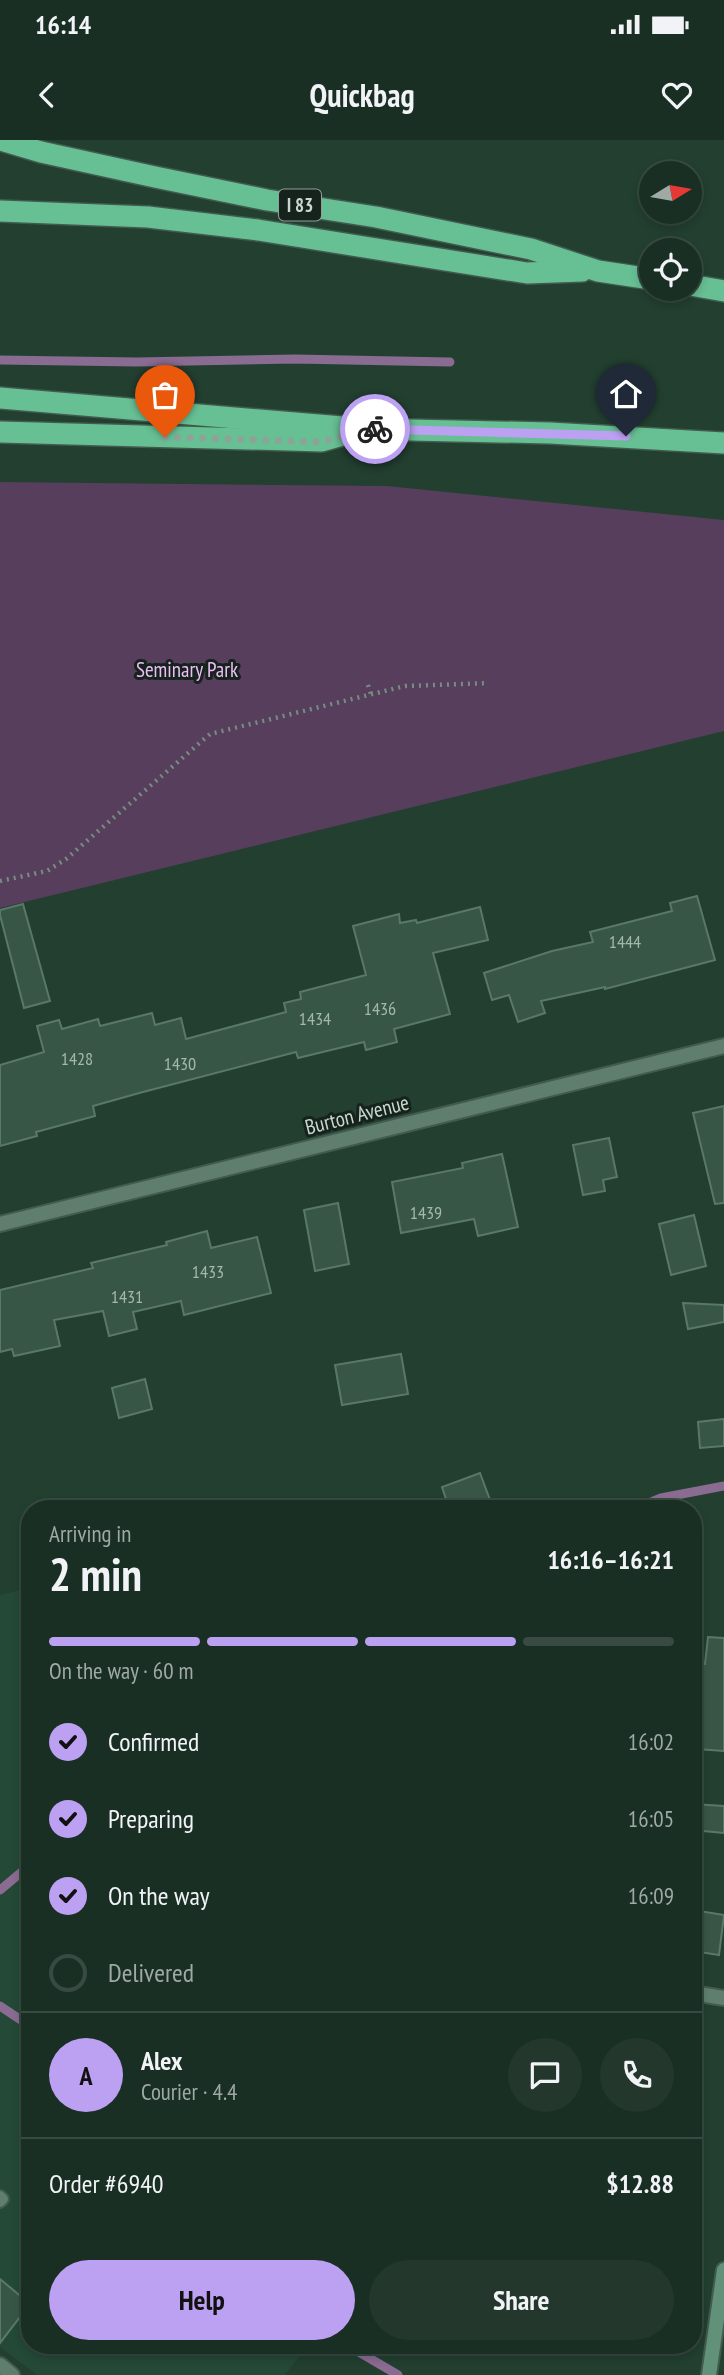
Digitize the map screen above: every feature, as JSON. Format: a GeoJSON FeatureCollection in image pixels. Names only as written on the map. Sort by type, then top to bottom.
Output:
{"type":"FeatureCollection","features":[{"type":"Feature","properties":{"kind":"highway","name":"I 83"},"geometry":{"type":"LineString","coordinates":[[1,140],[41,152],[155,177],[267,200],[376,217],[531,250],[598,271],[639,277]]}},
{"type":"Feature","properties":{"kind":"highway"},"geometry":{"type":"LineString","coordinates":[[0,211],[148,217],[258,230],[527,273],[598,271]]}},
{"type":"Feature","properties":{"kind":"highway"},"geometry":{"type":"LineString","coordinates":[[702,287],[724,290]]}},
{"type":"Feature","properties":{"kind":"highway"},"geometry":{"type":"LineString","coordinates":[[0,398],[366,429],[550,433],[724,443]]}},
{"type":"Feature","properties":{"kind":"highway"},"geometry":{"type":"LineString","coordinates":[[0,432],[322,442],[366,429]]}},
{"type":"Feature","properties":{"kind":"main road"},"geometry":{"type":"LineString","coordinates":[[709,2375],[724,2270]]}},
{"type":"Feature","properties":{"kind":"street","name":"Burton Avenue"},"geometry":{"type":"LineString","coordinates":[[0,1224],[724,1046]]}},
{"type":"Feature","properties":{"kind":"street"},"geometry":{"type":"LineString","coordinates":[[702,1994],[724,1998]]}},
{"type":"Feature","properties":{"kind":"street"},"geometry":{"type":"LineString","coordinates":[[0,2365],[12,2375]]}},
{"type":"Feature","properties":{"kind":"lane"},"geometry":{"type":"LineString","coordinates":[[0,2196],[3,2199],[0,2202]]}},
{"type":"Feature","properties":{"kind":"path"},"geometry":{"type":"LineString","coordinates":[[0,881],[47,871],[66,859],[210,734],[405,686],[488,682]]}},
{"type":"Feature","properties":{"kind":"path"},"geometry":{"type":"LineString","coordinates":[[368,685],[371,694]]}},
{"type":"Feature","properties":{"kind":"shaded area"},"geometry":{"type":"Polygon","coordinates":[[[21,1590],[21,2354],[301,2354],[285,2375],[37,2375],[0,2347],[0,1595],[21,1590]]]}},
{"type":"Feature","properties":{"kind":"green space","name":"Seminary Park"},"geometry":{"type":"Polygon","coordinates":[[[0,482],[387,486],[724,520],[724,731],[0,908],[0,482]]]}},
{"type":"Feature","properties":{"kind":"building"},"geometry":{"type":"Polygon","coordinates":[[[697,896],[715,960],[605,989],[541,1001],[545,1013],[518,1022],[509,995],[492,1000],[484,973],[552,951],[593,942],[590,932],[672,911],[670,903],[697,896]]]}},
{"type":"Feature","properties":{"kind":"building"},"geometry":{"type":"Polygon","coordinates":[[[23,904],[50,1001],[24,1008],[0,915],[0,910],[23,904]]]}},
{"type":"Feature","properties":{"kind":"building"},"geometry":{"type":"Polygon","coordinates":[[[480,907],[488,940],[433,953],[450,1014],[394,1029],[397,1042],[366,1050],[364,1042],[298,1058],[296,1052],[143,1092],[93,1106],[95,1116],[36,1132],[37,1136],[0,1146],[0,1065],[44,1052],[37,1026],[59,1020],[62,1029],[98,1019],[100,1026],[152,1013],[155,1025],[181,1018],[186,1039],[286,1012],[284,1003],[301,999],[300,992],[366,975],[353,926],[399,914],[400,923],[416,920],[417,923],[480,907]]]}},
{"type":"Feature","properties":{"kind":"building"},"geometry":{"type":"Polygon","coordinates":[[[724,1106],[724,1203],[715,1204],[693,1113],[724,1106]]]}},
{"type":"Feature","properties":{"kind":"building"},"geometry":{"type":"Polygon","coordinates":[[[609,1138],[617,1177],[603,1180],[605,1191],[583,1195],[573,1145],[609,1138]]]}},
{"type":"Feature","properties":{"kind":"building"},"geometry":{"type":"Polygon","coordinates":[[[502,1154],[518,1227],[478,1236],[474,1219],[401,1233],[392,1182],[463,1168],[462,1163],[502,1154]]]}},
{"type":"Feature","properties":{"kind":"building"},"geometry":{"type":"Polygon","coordinates":[[[338,1203],[349,1264],[315,1271],[304,1210],[338,1203]]]}},
{"type":"Feature","properties":{"kind":"building"},"geometry":{"type":"Polygon","coordinates":[[[694,1215],[706,1266],[671,1275],[659,1224],[694,1215]]]}},
{"type":"Feature","properties":{"kind":"building"},"geometry":{"type":"Polygon","coordinates":[[[207,1231],[211,1248],[257,1237],[271,1293],[184,1315],[181,1301],[133,1312],[137,1329],[109,1336],[103,1311],[54,1320],[60,1346],[14,1356],[12,1349],[0,1352],[0,1290],[93,1268],[91,1263],[167,1245],[166,1242],[207,1231]]]}},
{"type":"Feature","properties":{"kind":"building"},"geometry":{"type":"Polygon","coordinates":[[[683,1303],[724,1305],[724,1322],[688,1329],[683,1303]]]}},
{"type":"Feature","properties":{"kind":"building"},"geometry":{"type":"Polygon","coordinates":[[[401,1354],[408,1394],[342,1405],[335,1365],[401,1354]]]}},
{"type":"Feature","properties":{"kind":"building"},"geometry":{"type":"Polygon","coordinates":[[[145,1379],[152,1409],[119,1418],[112,1388],[145,1379]]]}},
{"type":"Feature","properties":{"kind":"building"},"geometry":{"type":"Polygon","coordinates":[[[724,1419],[724,1446],[700,1448],[698,1422],[724,1419]]]}},
{"type":"Feature","properties":{"kind":"building"},"geometry":{"type":"Polygon","coordinates":[[[480,1473],[490,1500],[446,1500],[442,1487],[480,1473]]]}},
{"type":"Feature","properties":{"kind":"building"},"geometry":{"type":"Polygon","coordinates":[[[708,1637],[724,1638],[724,1751],[702,1749],[702,1664],[705,1664],[708,1637]]]}},
{"type":"Feature","properties":{"kind":"building"},"geometry":{"type":"Polygon","coordinates":[[[702,1805],[724,1806],[724,1833],[702,1831],[702,1805]]]}},
{"type":"Feature","properties":{"kind":"building"},"geometry":{"type":"Polygon","coordinates":[[[702,1911],[724,1915],[719,1955],[702,1952],[702,1911]]]}},
{"type":"Feature","properties":{"kind":"building"},"geometry":{"type":"Polygon","coordinates":[[[0,2279],[21,2296],[21,2316],[0,2343],[0,2279]]]}},
{"type":"Feature","properties":{"kind":"waterway"},"geometry":{"type":"LineString","coordinates":[[0,360],[137,362],[295,359],[450,362]]}},
{"type":"Feature","properties":{"kind":"waterway"},"geometry":{"type":"LineString","coordinates":[[656,1500],[724,1486]]}},
{"type":"Feature","properties":{"kind":"waterway"},"geometry":{"type":"LineString","coordinates":[[0,1890],[21,1872]]}},
{"type":"Feature","properties":{"kind":"waterway"},"geometry":{"type":"LineString","coordinates":[[0,2006],[21,2020]]}},
{"type":"Feature","properties":{"kind":"waterway"},"geometry":{"type":"LineString","coordinates":[[362,2354],[398,2375]]}},
{"type":"Feature","properties":{"kind":"way so far"},"geometry":{"type":"LineString","coordinates":[[165,437],[322,442],[366,429],[375,429]]}},
{"type":"Feature","properties":{"kind":"route"},"geometry":{"type":"LineString","coordinates":[[375,429],[626,436]]}}]}
